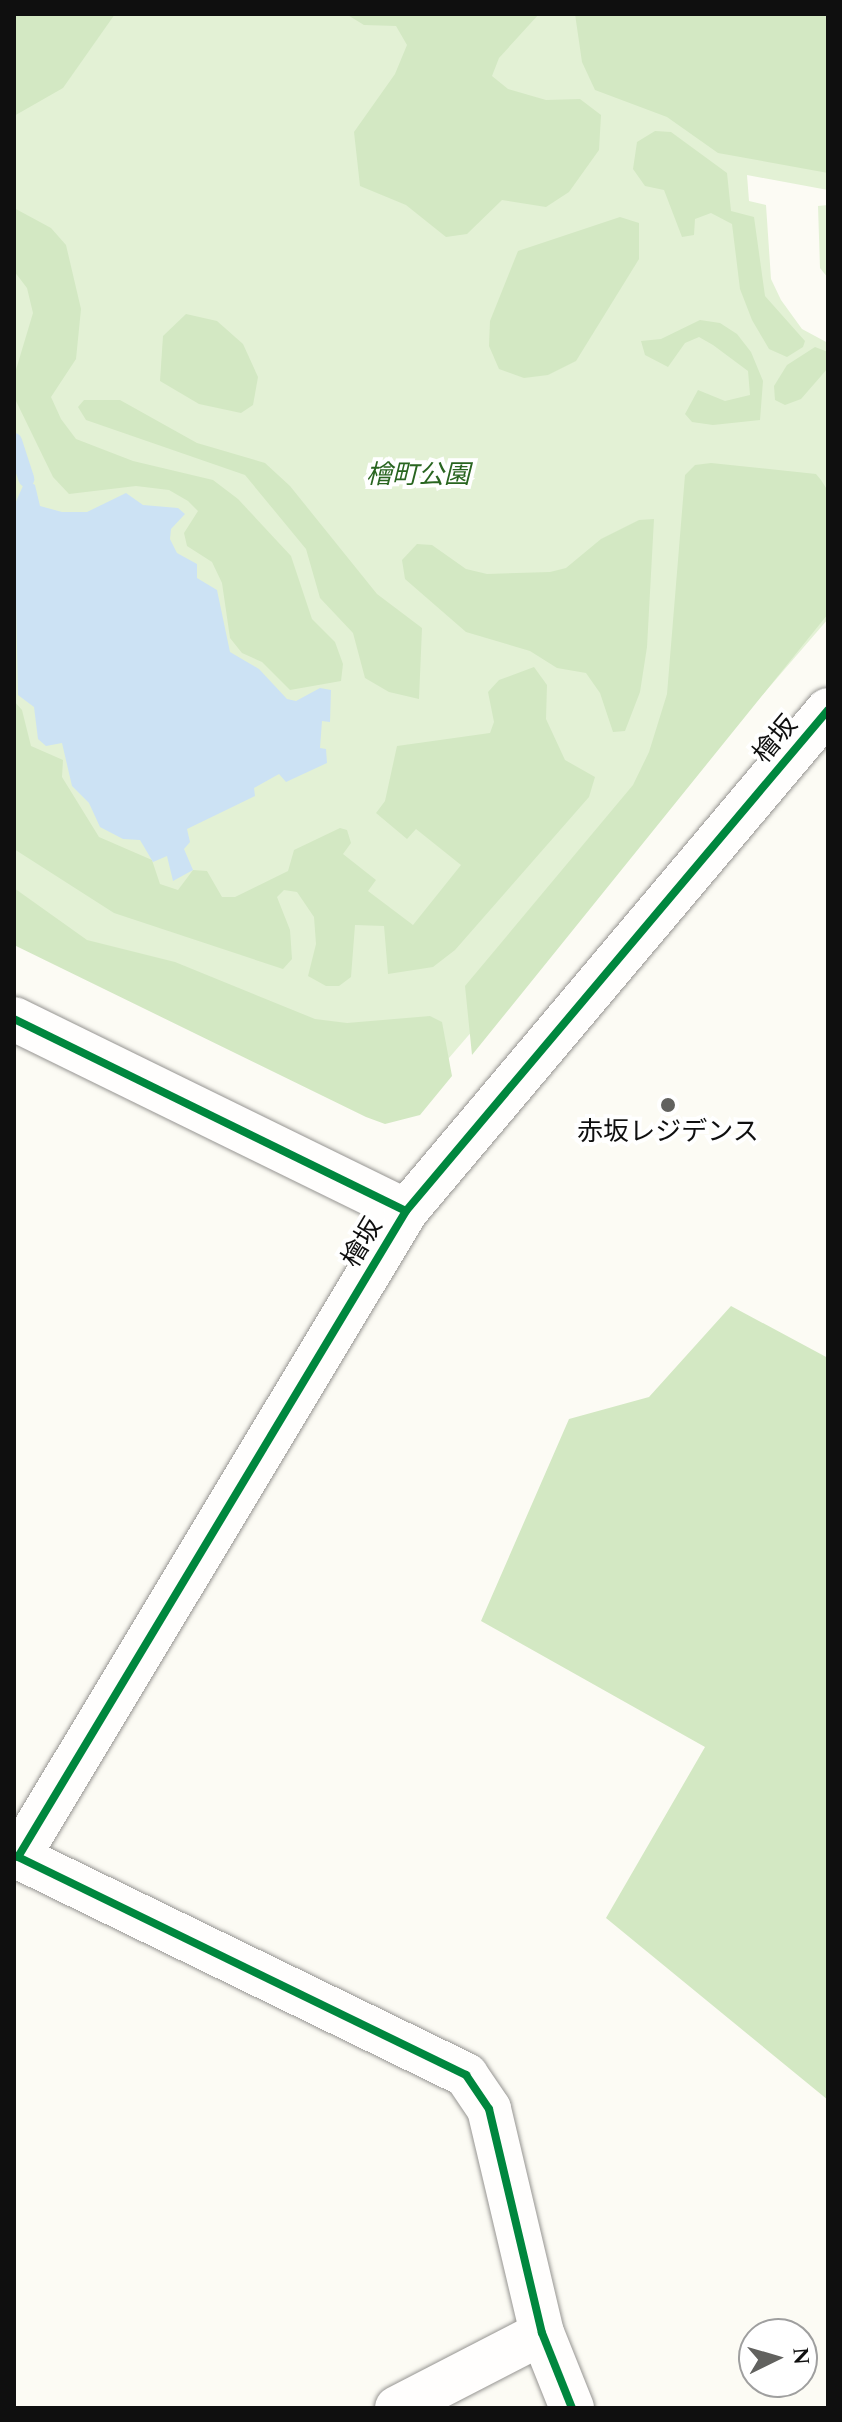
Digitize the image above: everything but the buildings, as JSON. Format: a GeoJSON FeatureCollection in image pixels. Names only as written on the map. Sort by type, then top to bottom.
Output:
{"type":"FeatureCollection","features":[{"type":"Feature","properties":{"kind":"street","name":"檜坂"},"geometry":{"type":"LineString","coordinates":[[16,1856],[406,1211],[828,710]]}},
{"type":"Feature","properties":{"kind":"street"},"geometry":{"type":"LineString","coordinates":[[14,1019],[406,1211]]}},
{"type":"Feature","properties":{"kind":"street"},"geometry":{"type":"LineString","coordinates":[[16,1856],[466,2075],[489,2109],[542,2333],[572,2408]]}},
{"type":"Feature","properties":{"kind":"street"},"geometry":{"type":"LineString","coordinates":[[397,2408],[542,2333]]}},
{"type":"Feature","properties":{"kind":"green space","name":"檜町公園"},"geometry":{"type":"Polygon","coordinates":[[[14,14],[828,14],[828,190],[747,175],[749,201],[766,205],[771,279],[781,300],[802,329],[828,343],[828,619],[398,1117],[14,933],[14,14]]]}},
{"type":"Feature","properties":{"kind":"green space"},"geometry":{"type":"Polygon","coordinates":[[[14,14],[115,14],[63,88],[14,116],[14,14]]]}},
{"type":"Feature","properties":{"kind":"green space"},"geometry":{"type":"Polygon","coordinates":[[[346,14],[539,14],[499,58],[492,76],[508,89],[546,100],[580,99],[601,115],[599,150],[569,192],[546,207],[502,200],[467,234],[446,237],[406,205],[360,186],[354,132],[395,74],[407,45],[396,26],[364,25],[346,14]]]}},
{"type":"Feature","properties":{"kind":"green space"},"geometry":{"type":"Polygon","coordinates":[[[575,14],[828,14],[828,173],[718,153],[667,117],[595,90],[582,62],[575,14]]]}},
{"type":"Feature","properties":{"kind":"green space"},"geometry":{"type":"Polygon","coordinates":[[[655,131],[671,132],[727,173],[731,211],[754,217],[765,296],[805,341],[803,347],[787,357],[769,349],[752,320],[740,289],[732,224],[711,213],[695,219],[694,235],[682,237],[664,190],[645,186],[633,169],[637,142],[655,131]]]}},
{"type":"Feature","properties":{"kind":"green space"},"geometry":{"type":"Polygon","coordinates":[[[828,205],[828,278],[820,268],[818,206],[828,205]]]}},
{"type":"Feature","properties":{"kind":"green space"},"geometry":{"type":"Polygon","coordinates":[[[14,208],[51,228],[66,245],[81,309],[76,359],[51,397],[61,419],[76,439],[133,461],[213,480],[238,499],[291,556],[312,619],[335,642],[343,664],[341,681],[290,690],[262,662],[242,653],[230,638],[222,583],[212,562],[187,546],[184,533],[198,511],[188,501],[169,490],[136,486],[69,494],[53,477],[16,401],[15,373],[33,313],[27,288],[14,271],[14,208]]]}},
{"type":"Feature","properties":{"kind":"green space"},"geometry":{"type":"Polygon","coordinates":[[[620,217],[639,223],[639,259],[576,361],[548,375],[524,378],[499,369],[489,346],[490,321],[518,251],[620,217]]]}},
{"type":"Feature","properties":{"kind":"green space"},"geometry":{"type":"Polygon","coordinates":[[[186,314],[217,321],[243,344],[258,377],[253,405],[241,413],[199,404],[160,381],[163,336],[186,314]]]}},
{"type":"Feature","properties":{"kind":"green space"},"geometry":{"type":"Polygon","coordinates":[[[700,320],[720,323],[737,334],[751,352],[763,381],[760,420],[713,425],[692,422],[685,414],[698,390],[725,401],[750,395],[748,371],[699,337],[685,343],[668,367],[645,355],[641,341],[661,339],[700,320]]]}},
{"type":"Feature","properties":{"kind":"green space"},"geometry":{"type":"Polygon","coordinates":[[[815,347],[828,352],[828,368],[801,399],[785,405],[775,400],[774,386],[787,365],[815,347]]]}},
{"type":"Feature","properties":{"kind":"green space"},"geometry":{"type":"Polygon","coordinates":[[[84,400],[120,400],[197,443],[265,463],[290,486],[377,594],[422,628],[419,699],[389,692],[365,678],[353,633],[320,598],[306,549],[245,475],[86,420],[78,407],[84,400]]]}},
{"type":"Feature","properties":{"kind":"green space"},"geometry":{"type":"Polygon","coordinates":[[[711,463],[816,474],[821,480],[828,491],[828,614],[472,1055],[465,986],[633,785],[649,752],[667,694],[685,475],[695,465],[711,463]]]}},
{"type":"Feature","properties":{"kind":"green space"},"geometry":{"type":"Polygon","coordinates":[[[654,519],[647,647],[640,692],[625,731],[613,732],[600,693],[586,673],[557,668],[530,651],[466,632],[405,579],[402,560],[417,544],[432,545],[466,569],[487,574],[550,572],[566,568],[601,539],[639,520],[654,519]]]}},
{"type":"Feature","properties":{"kind":"green space"},"geometry":{"type":"Polygon","coordinates":[[[534,667],[547,685],[546,719],[565,760],[595,777],[589,797],[455,950],[433,967],[388,974],[384,926],[355,925],[351,977],[339,986],[326,986],[308,976],[316,944],[314,917],[297,892],[284,890],[277,897],[290,930],[292,959],[283,969],[114,913],[14,849],[14,701],[22,710],[31,746],[63,760],[62,777],[99,837],[152,860],[160,884],[178,890],[193,870],[207,871],[222,897],[235,897],[288,871],[294,850],[340,828],[347,830],[351,843],[343,854],[376,880],[368,891],[413,925],[461,865],[416,829],[407,839],[376,813],[385,801],[397,746],[490,733],[494,722],[488,692],[499,680],[534,667]]]}},
{"type":"Feature","properties":{"kind":"green space"},"geometry":{"type":"Polygon","coordinates":[[[14,888],[87,940],[175,962],[315,1019],[347,1023],[430,1016],[442,1022],[452,1076],[420,1115],[385,1124],[366,1117],[14,945],[14,888]]]}},
{"type":"Feature","properties":{"kind":"green space"},"geometry":{"type":"Polygon","coordinates":[[[731,1306],[828,1358],[828,2100],[606,1918],[705,1747],[481,1621],[569,1419],[649,1397],[731,1306]]]}},
{"type":"Feature","properties":{"kind":"water"},"geometry":{"type":"Polygon","coordinates":[[[26,479],[35,485],[40,506],[62,512],[87,512],[126,493],[143,505],[178,508],[185,514],[171,529],[170,539],[177,553],[197,564],[197,578],[217,590],[230,652],[259,669],[287,699],[296,701],[320,688],[331,690],[330,722],[322,721],[320,748],[326,749],[327,763],[286,782],[279,774],[254,788],[255,796],[187,829],[190,842],[184,849],[193,870],[173,881],[167,856],[153,862],[140,840],[123,839],[100,827],[89,803],[72,786],[62,743],[46,746],[38,739],[34,707],[18,695],[14,506],[26,479]]]}},
{"type":"Feature","properties":{"kind":"waterway"},"geometry":{"type":"LineString","coordinates":[[14,441],[26,479]]}},
{"type":"Feature","properties":{"kind":"cycle path"},"geometry":{"type":"LineString","coordinates":[[18,1857],[406,1211],[828,710]]}},
{"type":"Feature","properties":{"kind":"cycle path"},"geometry":{"type":"LineString","coordinates":[[14,1019],[406,1211]]}},
{"type":"Feature","properties":{"kind":"cycle path"},"geometry":{"type":"LineString","coordinates":[[14,1855],[466,2075],[489,2109],[542,2333],[572,2408]]}},
{"type":"Feature","properties":{"kind":"place","name":"赤坂レジデンス"},"geometry":{"type":"Point","coordinates":[668,1105]}}]}
